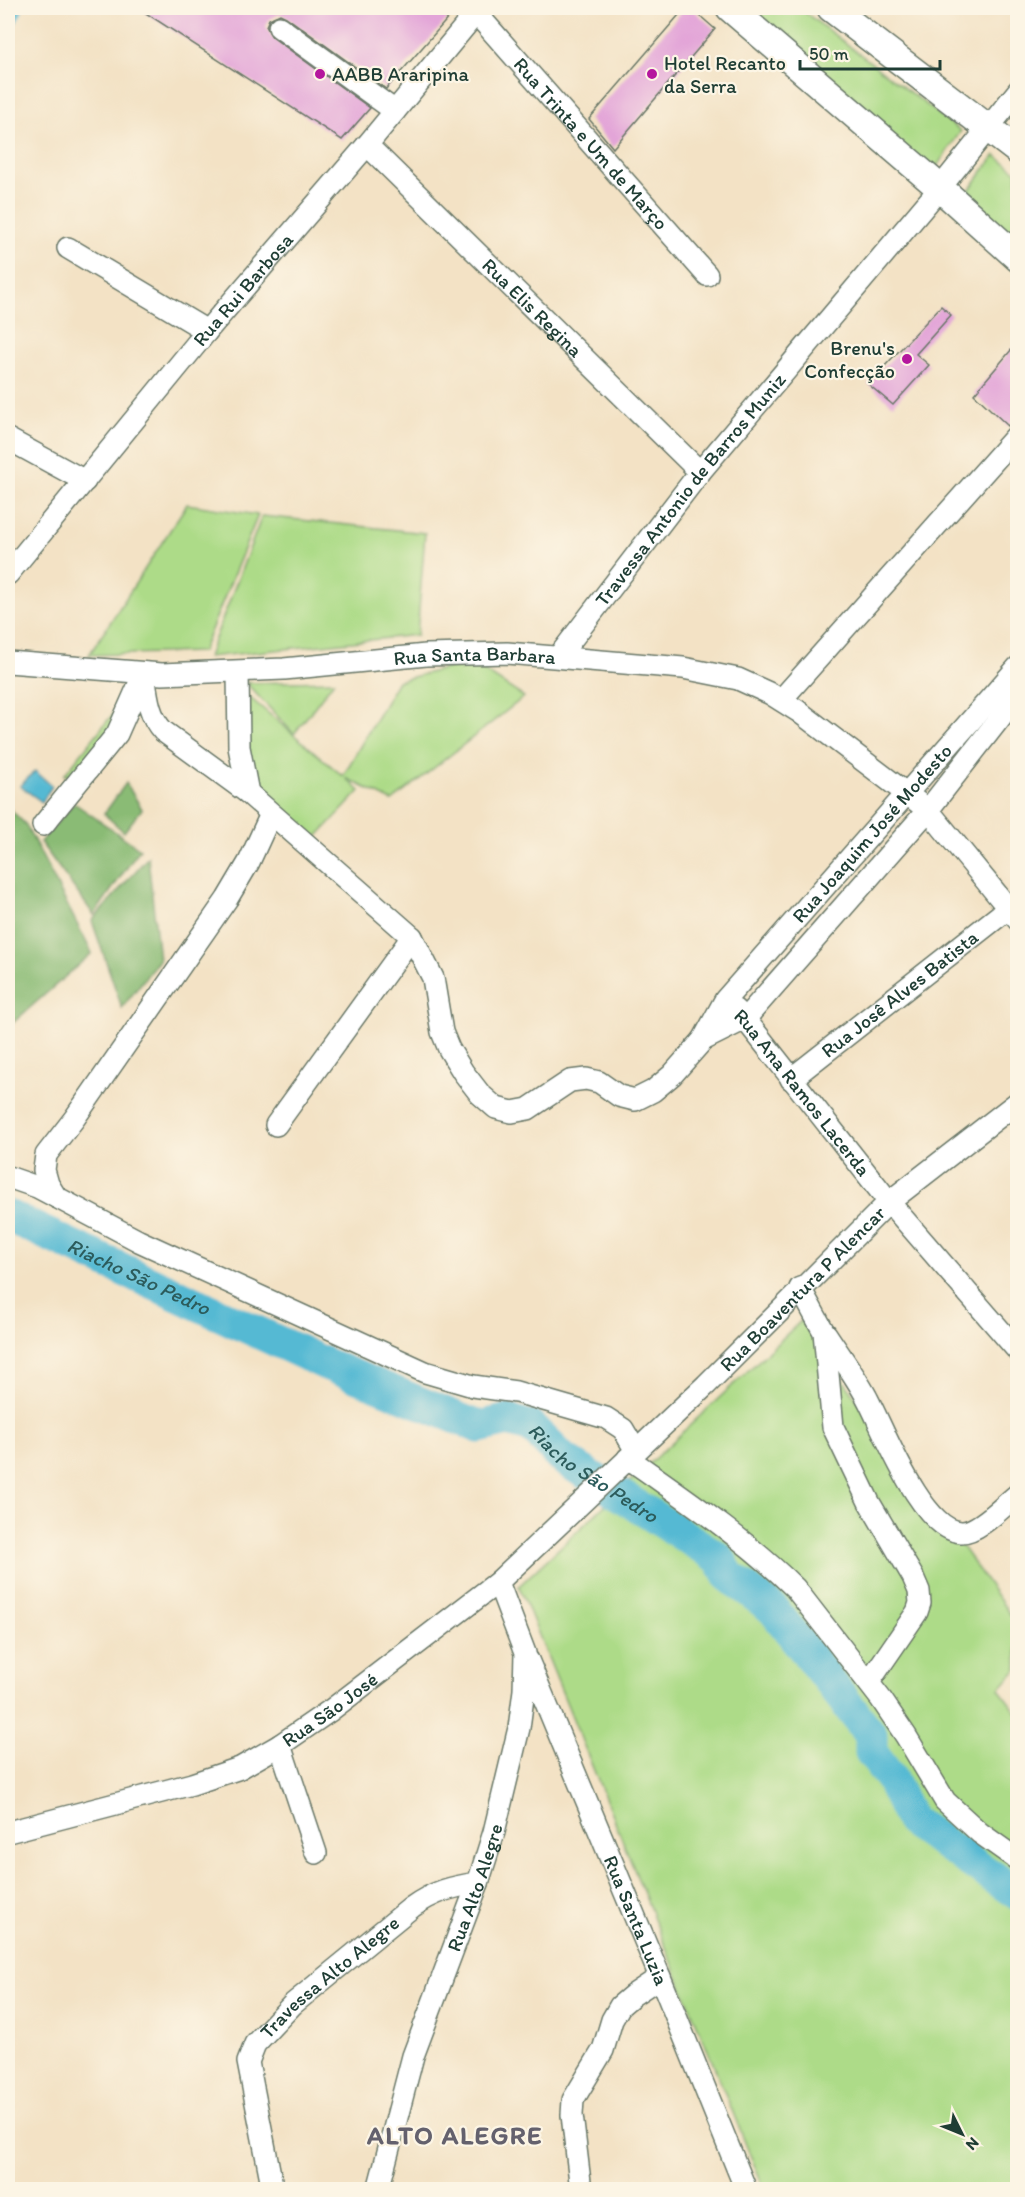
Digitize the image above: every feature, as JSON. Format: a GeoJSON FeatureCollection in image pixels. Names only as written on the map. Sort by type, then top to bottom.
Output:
{"type":"FeatureCollection","features":[{"type":"Feature","properties":{"kind":"main road"},"geometry":{"type":"LineString","coordinates":[[730,8],[940,188],[1017,258]]}},
{"type":"Feature","properties":{"kind":"main road"},"geometry":{"type":"LineString","coordinates":[[831,8],[1017,151]]}},
{"type":"Feature","properties":{"kind":"street","name":"Rua Rui Barbosa"},"geometry":{"type":"LineString","coordinates":[[8,574],[207,331],[367,146],[478,10]]}},
{"type":"Feature","properties":{"kind":"street","name":"Rua Trinta e Um de Março"},"geometry":{"type":"LineString","coordinates":[[478,10],[707,275]]}},
{"type":"Feature","properties":{"kind":"street"},"geometry":{"type":"LineString","coordinates":[[279,27],[395,111]]}},
{"type":"Feature","properties":{"kind":"street","name":"Travessa Antonio de Barros Muniz"},"geometry":{"type":"LineString","coordinates":[[559,656],[700,472],[940,188],[1017,91]]}},
{"type":"Feature","properties":{"kind":"street","name":"Rua Elis Regina"},"geometry":{"type":"LineString","coordinates":[[367,146],[700,472]]}},
{"type":"Feature","properties":{"kind":"street"},"geometry":{"type":"LineString","coordinates":[[68,248],[207,331]]}},
{"type":"Feature","properties":{"kind":"street"},"geometry":{"type":"LineString","coordinates":[[781,700],[1017,434]]}},
{"type":"Feature","properties":{"kind":"street"},"geometry":{"type":"LineString","coordinates":[[8,439],[84,481]]}},
{"type":"Feature","properties":{"kind":"street","name":"Rua Santa Barbara"},"geometry":{"type":"LineString","coordinates":[[8,662],[162,674],[238,672],[426,655],[507,653],[694,670],[738,679],[781,700],[928,810],[1013,914]]}},
{"type":"Feature","properties":{"kind":"street","name":"Rua Joaquim José Modesto"},"geometry":{"type":"LineString","coordinates":[[703,1040],[725,1000],[1017,667]]}},
{"type":"Feature","properties":{"kind":"street"},"geometry":{"type":"LineString","coordinates":[[238,672],[238,747],[248,793]]}},
{"type":"Feature","properties":{"kind":"street"},"geometry":{"type":"LineString","coordinates":[[144,673],[150,710],[155,722],[174,741],[248,793],[412,937],[433,978],[441,1032],[449,1049],[480,1094],[496,1108],[512,1112],[528,1109],[548,1098],[570,1081],[586,1079],[599,1082],[619,1096],[635,1100],[653,1091],[672,1075],[703,1040],[744,1019]]}},
{"type":"Feature","properties":{"kind":"street"},"geometry":{"type":"LineString","coordinates":[[43,825],[117,734],[144,673]]}},
{"type":"Feature","properties":{"kind":"street","name":"Rua Joaquim José Modesto"},"geometry":{"type":"LineString","coordinates":[[744,1019],[928,810],[1017,695]]}},
{"type":"Feature","properties":{"kind":"street"},"geometry":{"type":"LineString","coordinates":[[56,1197],[44,1170],[46,1155],[74,1119],[227,899],[249,862],[271,814]]}},
{"type":"Feature","properties":{"kind":"street","name":"Rua Josê Alves Batista"},"geometry":{"type":"LineString","coordinates":[[791,1079],[1013,914]]}},
{"type":"Feature","properties":{"kind":"street"},"geometry":{"type":"LineString","coordinates":[[783,934],[803,952]]}},
{"type":"Feature","properties":{"kind":"street"},"geometry":{"type":"LineString","coordinates":[[276,1125],[412,937]]}},
{"type":"Feature","properties":{"kind":"street","name":"Rua Ana Ramos Lacerda"},"geometry":{"type":"LineString","coordinates":[[725,1000],[744,1019],[889,1202],[1017,1351]]}},
{"type":"Feature","properties":{"kind":"street","name":"Rua Boaventura P Alencar"},"geometry":{"type":"LineString","coordinates":[[597,1488],[706,1384],[889,1202],[1017,1102]]}},
{"type":"Feature","properties":{"kind":"street"},"geometry":{"type":"LineString","coordinates":[[8,1177],[37,1187],[139,1241],[425,1372],[473,1386],[516,1392],[606,1418],[623,1429],[627,1460],[714,1519],[795,1588],[869,1682],[901,1727],[945,1801],[980,1833],[1017,1860]]}},
{"type":"Feature","properties":{"kind":"street"},"geometry":{"type":"LineString","coordinates":[[801,1288],[824,1332],[865,1395],[901,1470],[943,1524],[953,1530],[970,1531],[1017,1494]]}},
{"type":"Feature","properties":{"kind":"street"},"geometry":{"type":"LineString","coordinates":[[824,1332],[833,1427],[869,1502],[919,1591],[920,1604],[917,1612],[869,1682]]}},
{"type":"Feature","properties":{"kind":"street","name":"Rua São José"},"geometry":{"type":"LineString","coordinates":[[8,1832],[192,1784],[240,1768],[280,1745],[331,1710],[498,1582],[597,1488]]}},
{"type":"Feature","properties":{"kind":"street","name":"Rua Alto Alegre"},"geometry":{"type":"LineString","coordinates":[[378,2190],[413,2056],[478,1883],[494,1832],[519,1728],[524,1690],[525,1653],[498,1582]]}},
{"type":"Feature","properties":{"kind":"street","name":"Rua Santa Luzia"},"geometry":{"type":"LineString","coordinates":[[525,1653],[746,2190]]}},
{"type":"Feature","properties":{"kind":"street"},"geometry":{"type":"LineString","coordinates":[[280,1745],[316,1853]]}},
{"type":"Feature","properties":{"kind":"street","name":"Travessa Alto Alegre"},"geometry":{"type":"LineString","coordinates":[[273,2190],[248,2062],[255,2044],[267,2029],[311,1988],[412,1907],[432,1894],[448,1888],[478,1883]]}},
{"type":"Feature","properties":{"kind":"street"},"geometry":{"type":"LineString","coordinates":[[581,2190],[572,2115],[573,2100],[603,2050],[612,2020],[620,2006],[660,1977]]}},
{"type":"Feature","properties":{"kind":"green space"},"geometry":{"type":"Polygon","coordinates":[[[741,8],[799,8],[961,131],[933,172],[741,8]]]}},
{"type":"Feature","properties":{"kind":"green space"},"geometry":{"type":"Polygon","coordinates":[[[995,155],[1017,172],[1017,243],[964,197],[995,155]]]}},
{"type":"Feature","properties":{"kind":"green space"},"geometry":{"type":"Polygon","coordinates":[[[187,504],[258,515],[202,652],[89,655],[187,504]]]}},
{"type":"Feature","properties":{"kind":"green space"},"geometry":{"type":"Polygon","coordinates":[[[262,516],[425,533],[417,635],[208,657],[262,516]]]}},
{"type":"Feature","properties":{"kind":"green space"},"geometry":{"type":"Polygon","coordinates":[[[470,662],[524,697],[392,801],[346,778],[360,791],[314,840],[255,789],[247,754],[249,697],[343,776],[398,681],[470,662]]]}},
{"type":"Feature","properties":{"kind":"green space"},"geometry":{"type":"Polygon","coordinates":[[[334,681],[294,734],[246,683],[334,681]]]}},
{"type":"Feature","properties":{"kind":"green space"},"geometry":{"type":"Polygon","coordinates":[[[119,706],[122,716],[73,777],[64,775],[119,706]]]}},
{"type":"Feature","properties":{"kind":"green space"},"geometry":{"type":"Polygon","coordinates":[[[126,783],[142,809],[124,832],[104,814],[126,783]]]}},
{"type":"Feature","properties":{"kind":"green space"},"geometry":{"type":"Polygon","coordinates":[[[74,803],[140,849],[94,915],[40,842],[74,803]]]}},
{"type":"Feature","properties":{"kind":"green space"},"geometry":{"type":"Polygon","coordinates":[[[8,807],[26,825],[92,953],[8,1027],[8,807]]]}},
{"type":"Feature","properties":{"kind":"green space"},"geometry":{"type":"Polygon","coordinates":[[[148,857],[159,960],[122,1008],[92,921],[148,857]]]}},
{"type":"Feature","properties":{"kind":"green space"},"geometry":{"type":"Polygon","coordinates":[[[801,1321],[1017,1624],[1017,1669],[999,1689],[1018,1714],[1017,2189],[764,2189],[519,1586],[801,1321]]]}},
{"type":"Feature","properties":{"kind":"water"},"geometry":{"type":"Polygon","coordinates":[[[35,771],[52,786],[42,802],[20,786],[35,771]]]}},
{"type":"Feature","properties":{"kind":"building","name":"AABB Araripina"},"geometry":{"type":"Polygon","coordinates":[[[138,8],[457,8],[386,89],[286,17],[280,14],[269,19],[266,26],[272,37],[370,108],[342,140],[138,8]]]}},
{"type":"Feature","properties":{"kind":"building","name":"Hotel Recanto da Serra"},"geometry":{"type":"Polygon","coordinates":[[[685,8],[691,8],[715,29],[613,148],[589,119],[685,8]]]}},
{"type":"Feature","properties":{"kind":"building","name":"Brenu's Confecção"},"geometry":{"type":"Polygon","coordinates":[[[941,306],[951,315],[916,354],[929,365],[893,405],[868,384],[941,306]]]}},
{"type":"Feature","properties":{"kind":"building"},"geometry":{"type":"Polygon","coordinates":[[[1017,343],[1017,416],[1008,426],[974,394],[1017,343]]]}},
{"type":"Feature","properties":{"kind":"waterway"},"geometry":{"type":"LineString","coordinates":[[8,18],[13,8]]}},
{"type":"Feature","properties":{"kind":"waterway","name":"Riacho São Pedro"},"geometry":{"type":"LineString","coordinates":[[8,1216],[326,1364],[479,1427],[508,1420],[532,1427],[562,1458],[719,1558],[729,1576],[773,1609],[871,1735],[871,1752],[891,1779],[911,1821],[1018,1894]]}},
{"type":"Feature","properties":{"kind":"place","name":"AABB Araripina"},"geometry":{"type":"Point","coordinates":[320,74]}},
{"type":"Feature","properties":{"kind":"place","name":"Hotel Recanto da Serra"},"geometry":{"type":"Point","coordinates":[652,74]}},
{"type":"Feature","properties":{"kind":"place","name":"Brenu's Confecção"},"geometry":{"type":"Point","coordinates":[907,359]}},
{"type":"Feature","properties":{"kind":"district","name":"ALTO ALEGRE"},"geometry":{"type":"Point","coordinates":[455,2135]}}]}
